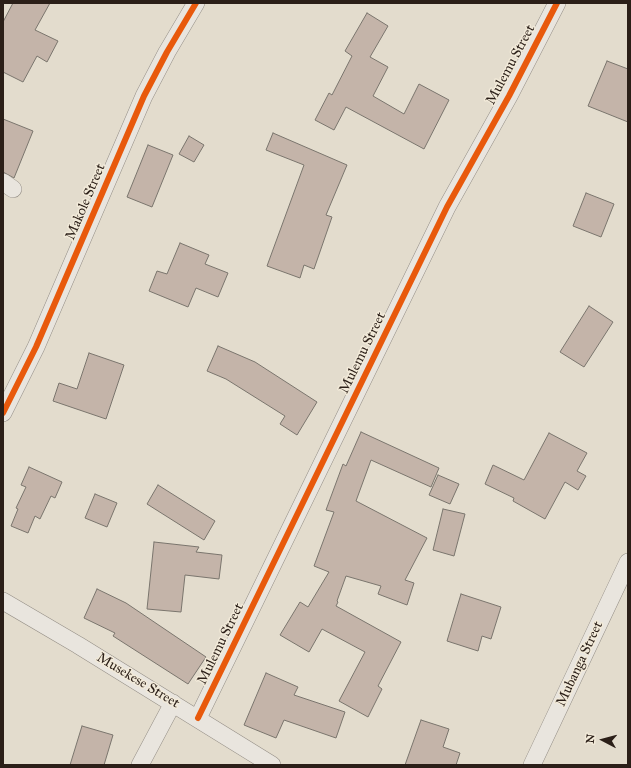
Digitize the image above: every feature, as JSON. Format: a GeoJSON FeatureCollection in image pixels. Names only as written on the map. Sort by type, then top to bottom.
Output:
{"type":"FeatureCollection","features":[{"type":"Feature","properties":{"kind":"street","name":"Makole Street"},"geometry":{"type":"LineString","coordinates":[[3,413],[36,347],[144,96],[167,52],[196,3]]}},
{"type":"Feature","properties":{"kind":"street","name":"Mulemu Street"},"geometry":{"type":"LineString","coordinates":[[198,718],[447,207],[510,96],[556,3]]}},
{"type":"Feature","properties":{"kind":"street","name":"Mubanga Street"},"geometry":{"type":"LineString","coordinates":[[532,765],[628,562]]}},
{"type":"Feature","properties":{"kind":"street","name":"Musekese Street"},"geometry":{"type":"LineString","coordinates":[[3,601],[198,718],[272,765]]}},
{"type":"Feature","properties":{"kind":"street"},"geometry":{"type":"LineString","coordinates":[[140,765],[173,703]]}},
{"type":"Feature","properties":{"kind":"building"},"geometry":{"type":"Polygon","coordinates":[[[13,3],[50,3],[35,30],[58,41],[47,62],[37,56],[23,82],[3,72],[3,22],[13,3]]]}},
{"type":"Feature","properties":{"kind":"building"},"geometry":{"type":"Polygon","coordinates":[[[367,13],[388,26],[370,57],[388,67],[373,96],[404,114],[419,84],[449,100],[424,149],[346,107],[334,130],[315,120],[329,93],[332,95],[352,56],[345,51],[367,13]]]}},
{"type":"Feature","properties":{"kind":"building"},"geometry":{"type":"Polygon","coordinates":[[[607,61],[628,69],[628,122],[588,106],[607,61]]]}},
{"type":"Feature","properties":{"kind":"building"},"geometry":{"type":"Polygon","coordinates":[[[3,119],[33,131],[14,178],[3,172],[3,119]]]}},
{"type":"Feature","properties":{"kind":"building"},"geometry":{"type":"Polygon","coordinates":[[[273,133],[347,165],[326,215],[332,217],[314,269],[304,265],[300,278],[267,266],[304,165],[266,150],[273,133]]]}},
{"type":"Feature","properties":{"kind":"building"},"geometry":{"type":"Polygon","coordinates":[[[189,136],[204,145],[194,162],[179,154],[189,136]]]}},
{"type":"Feature","properties":{"kind":"building"},"geometry":{"type":"Polygon","coordinates":[[[148,145],[173,155],[152,207],[127,197],[148,145]]]}},
{"type":"Feature","properties":{"kind":"building"},"geometry":{"type":"Polygon","coordinates":[[[586,193],[614,204],[601,237],[573,226],[586,193]]]}},
{"type":"Feature","properties":{"kind":"building"},"geometry":{"type":"Polygon","coordinates":[[[180,243],[209,255],[205,264],[228,273],[218,297],[196,288],[188,307],[149,291],[157,271],[167,274],[180,243]]]}},
{"type":"Feature","properties":{"kind":"building"},"geometry":{"type":"Polygon","coordinates":[[[589,306],[613,322],[584,367],[560,352],[589,306]]]}},
{"type":"Feature","properties":{"kind":"building"},"geometry":{"type":"Polygon","coordinates":[[[218,346],[255,362],[317,402],[297,435],[280,424],[285,416],[226,379],[207,371],[218,346]]]}},
{"type":"Feature","properties":{"kind":"building"},"geometry":{"type":"Polygon","coordinates":[[[89,353],[124,365],[106,419],[53,401],[59,383],[77,389],[89,353]]]}},
{"type":"Feature","properties":{"kind":"building"},"geometry":{"type":"Polygon","coordinates":[[[361,432],[439,468],[431,487],[371,460],[356,501],[427,538],[405,580],[414,583],[407,605],[378,594],[381,586],[346,576],[337,601],[336,606],[401,642],[378,686],[382,689],[368,717],[339,701],[365,652],[322,629],[309,652],[280,635],[300,602],[308,607],[329,572],[314,566],[334,512],[326,510],[343,464],[346,466],[361,432]]]}},
{"type":"Feature","properties":{"kind":"building"},"geometry":{"type":"Polygon","coordinates":[[[549,433],[587,453],[577,471],[586,476],[578,490],[565,482],[545,519],[513,501],[514,498],[485,484],[493,465],[524,480],[549,433]]]}},
{"type":"Feature","properties":{"kind":"building"},"geometry":{"type":"Polygon","coordinates":[[[29,467],[62,482],[55,498],[51,496],[40,519],[35,516],[28,533],[11,526],[18,509],[16,508],[26,487],[21,485],[29,467]]]}},
{"type":"Feature","properties":{"kind":"building"},"geometry":{"type":"Polygon","coordinates":[[[438,475],[459,484],[450,504],[429,495],[438,475]]]}},
{"type":"Feature","properties":{"kind":"building"},"geometry":{"type":"Polygon","coordinates":[[[158,485],[215,521],[204,540],[147,504],[158,485]]]}},
{"type":"Feature","properties":{"kind":"building"},"geometry":{"type":"Polygon","coordinates":[[[95,494],[117,503],[107,527],[85,518],[95,494]]]}},
{"type":"Feature","properties":{"kind":"building"},"geometry":{"type":"Polygon","coordinates":[[[443,509],[465,514],[454,556],[433,550],[443,509]]]}},
{"type":"Feature","properties":{"kind":"building"},"geometry":{"type":"Polygon","coordinates":[[[154,542],[199,547],[196,552],[222,555],[219,579],[185,575],[181,612],[147,609],[154,542]]]}},
{"type":"Feature","properties":{"kind":"building"},"geometry":{"type":"Polygon","coordinates":[[[97,589],[126,603],[206,657],[188,684],[113,636],[115,633],[84,618],[97,589]]]}},
{"type":"Feature","properties":{"kind":"building"},"geometry":{"type":"Polygon","coordinates":[[[461,594],[501,607],[491,639],[482,636],[478,651],[447,641],[461,594]]]}},
{"type":"Feature","properties":{"kind":"building"},"geometry":{"type":"Polygon","coordinates":[[[266,673],[298,687],[294,695],[345,712],[336,738],[284,720],[276,738],[244,725],[266,673]]]}},
{"type":"Feature","properties":{"kind":"building"},"geometry":{"type":"Polygon","coordinates":[[[421,720],[449,729],[443,747],[460,753],[456,765],[405,765],[421,720]]]}},
{"type":"Feature","properties":{"kind":"building"},"geometry":{"type":"Polygon","coordinates":[[[82,726],[113,735],[104,765],[70,765],[82,726]]]}},
{"type":"Feature","properties":{"kind":"cycle path"},"geometry":{"type":"LineString","coordinates":[[3,413],[36,347],[144,96],[167,52],[196,3]]}},
{"type":"Feature","properties":{"kind":"cycle path"},"geometry":{"type":"LineString","coordinates":[[198,718],[447,207],[509,96],[557,3]]}}]}
